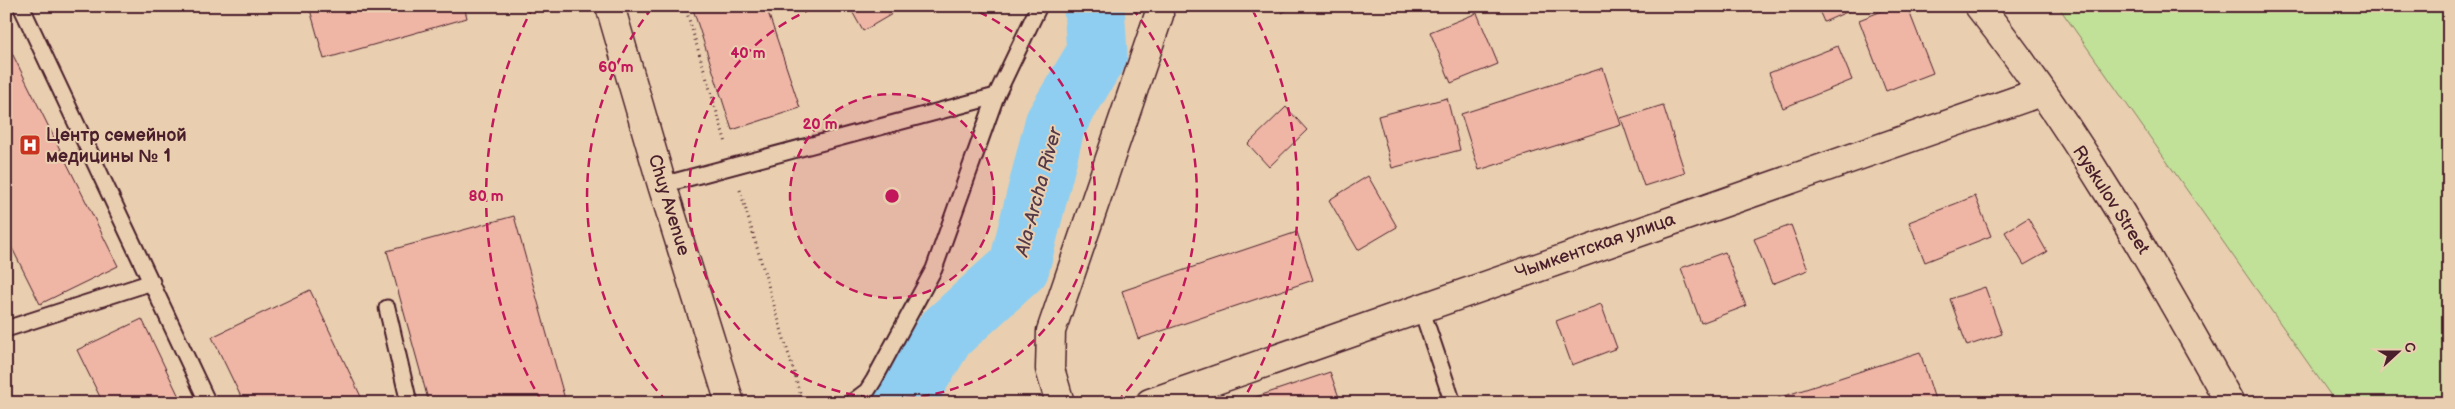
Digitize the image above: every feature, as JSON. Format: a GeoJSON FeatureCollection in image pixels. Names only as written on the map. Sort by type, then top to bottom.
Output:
{"type":"FeatureCollection","features":[{"type":"Feature","properties":{"kind":"street","name":"Chuy Avenue"},"geometry":{"type":"LineString","coordinates":[[610,6],[662,185],[730,403]]}},
{"type":"Feature","properties":{"kind":"street","name":"Ryskulov Street"},"geometry":{"type":"LineString","coordinates":[[1979,6],[2016,54],[2147,255],[2230,403]]}},
{"type":"Feature","properties":{"kind":"street"},"geometry":{"type":"LineString","coordinates":[[1060,403],[1050,369],[1051,331],[1159,15]]}},
{"type":"Feature","properties":{"kind":"street","name":"Чымкентская улица"},"geometry":{"type":"LineString","coordinates":[[1150,403],[2041,92]]}},
{"type":"Feature","properties":{"kind":"lane"},"geometry":{"type":"LineString","coordinates":[[21,6],[208,403]]}},
{"type":"Feature","properties":{"kind":"lane"},"geometry":{"type":"LineString","coordinates":[[851,403],[867,391],[874,380],[934,269],[996,96],[1039,6]]}},
{"type":"Feature","properties":{"kind":"lane"},"geometry":{"type":"LineString","coordinates":[[662,185],[996,96]]}},
{"type":"Feature","properties":{"kind":"lane"},"geometry":{"type":"LineString","coordinates":[[6,329],[152,282]]}},
{"type":"Feature","properties":{"kind":"lane"},"geometry":{"type":"LineString","coordinates":[[387,308],[408,403]]}},
{"type":"Feature","properties":{"kind":"lane"},"geometry":{"type":"LineString","coordinates":[[1421,308],[1453,403]]}},
{"type":"Feature","properties":{"kind":"path"},"geometry":{"type":"LineString","coordinates":[[685,6],[803,403]]}},
{"type":"Feature","properties":{"kind":"green space"},"geometry":{"type":"Polygon","coordinates":[[[2058,6],[2449,6],[2449,395],[2434,403],[2336,403],[2058,6]]]}},
{"type":"Feature","properties":{"kind":"building"},"geometry":{"type":"Polygon","coordinates":[[[309,6],[464,6],[467,18],[324,59],[309,6]]]}},
{"type":"Feature","properties":{"kind":"building"},"geometry":{"type":"Polygon","coordinates":[[[692,6],[766,6],[800,108],[732,130],[692,6]]]}},
{"type":"Feature","properties":{"kind":"building"},"geometry":{"type":"Polygon","coordinates":[[[849,6],[888,6],[892,14],[863,31],[849,6]]]}},
{"type":"Feature","properties":{"kind":"building"},"geometry":{"type":"Polygon","coordinates":[[[1278,6],[1294,6],[1282,13],[1278,6]]]}},
{"type":"Feature","properties":{"kind":"building"},"geometry":{"type":"Polygon","coordinates":[[[1817,6],[1860,6],[1824,22],[1817,6]]]}},
{"type":"Feature","properties":{"kind":"building"},"geometry":{"type":"Polygon","coordinates":[[[1895,6],[1907,6],[1933,73],[1886,91],[1859,20],[1895,6]]]}},
{"type":"Feature","properties":{"kind":"building"},"geometry":{"type":"Polygon","coordinates":[[[1477,13],[1498,64],[1451,83],[1430,32],[1477,13]]]}},
{"type":"Feature","properties":{"kind":"building"},"geometry":{"type":"Polygon","coordinates":[[[6,41],[118,266],[40,304],[6,236],[6,41]]]}},
{"type":"Feature","properties":{"kind":"building"},"geometry":{"type":"Polygon","coordinates":[[[1838,46],[1852,80],[1783,108],[1769,73],[1838,46]]]}},
{"type":"Feature","properties":{"kind":"building"},"geometry":{"type":"Polygon","coordinates":[[[1603,68],[1621,125],[1479,170],[1461,114],[1603,68]]]}},
{"type":"Feature","properties":{"kind":"building"},"geometry":{"type":"Polygon","coordinates":[[[1447,98],[1460,150],[1392,168],[1378,116],[1447,98]]]}},
{"type":"Feature","properties":{"kind":"building"},"geometry":{"type":"Polygon","coordinates":[[[1663,105],[1685,173],[1644,186],[1621,118],[1663,105]]]}},
{"type":"Feature","properties":{"kind":"building"},"geometry":{"type":"Polygon","coordinates":[[[1286,107],[1307,130],[1269,167],[1248,144],[1286,107]]]}},
{"type":"Feature","properties":{"kind":"building"},"geometry":{"type":"Polygon","coordinates":[[[1368,176],[1397,227],[1358,250],[1329,200],[1368,176]]]}},
{"type":"Feature","properties":{"kind":"building"},"geometry":{"type":"Polygon","coordinates":[[[1975,196],[1991,236],[1925,262],[1909,222],[1975,196]]]}},
{"type":"Feature","properties":{"kind":"building"},"geometry":{"type":"Polygon","coordinates":[[[514,216],[566,403],[429,403],[387,251],[514,216]]]}},
{"type":"Feature","properties":{"kind":"building"},"geometry":{"type":"Polygon","coordinates":[[[2028,218],[2047,252],[2024,265],[2005,232],[2028,218]]]}},
{"type":"Feature","properties":{"kind":"building"},"geometry":{"type":"Polygon","coordinates":[[[1791,225],[1808,270],[1772,284],[1754,239],[1791,225]]]}},
{"type":"Feature","properties":{"kind":"building"},"geometry":{"type":"Polygon","coordinates":[[[1297,232],[1313,280],[1138,339],[1122,291],[1297,232]]]}},
{"type":"Feature","properties":{"kind":"building"},"geometry":{"type":"Polygon","coordinates":[[[1725,252],[1746,306],[1701,323],[1681,268],[1725,252]]]}},
{"type":"Feature","properties":{"kind":"building"},"geometry":{"type":"Polygon","coordinates":[[[1985,287],[2002,334],[1967,346],[1950,299],[1985,287]]]}},
{"type":"Feature","properties":{"kind":"building"},"geometry":{"type":"Polygon","coordinates":[[[310,290],[364,403],[244,403],[212,337],[310,290]]]}},
{"type":"Feature","properties":{"kind":"building"},"geometry":{"type":"Polygon","coordinates":[[[1601,304],[1617,348],[1572,365],[1556,321],[1601,304]]]}},
{"type":"Feature","properties":{"kind":"building"},"geometry":{"type":"Polygon","coordinates":[[[142,319],[182,403],[103,403],[77,350],[142,319]]]}},
{"type":"Feature","properties":{"kind":"building"},"geometry":{"type":"Polygon","coordinates":[[[1920,352],[1936,403],[1780,403],[1778,398],[1920,352]]]}},
{"type":"Feature","properties":{"kind":"building"},"geometry":{"type":"Polygon","coordinates":[[[1330,372],[1341,403],[1238,403],[1330,372]]]}},
{"type":"Feature","properties":{"kind":"waterway","name":"Ala-Archa River"},"geometry":{"type":"LineString","coordinates":[[902,403],[945,334],[1019,267],[1055,124],[1097,54],[1094,6]]}},
{"type":"Feature","properties":{"kind":"place","name":"Центр семейной медицины № 1"},"geometry":{"type":"Point","coordinates":[30,145]}}]}
